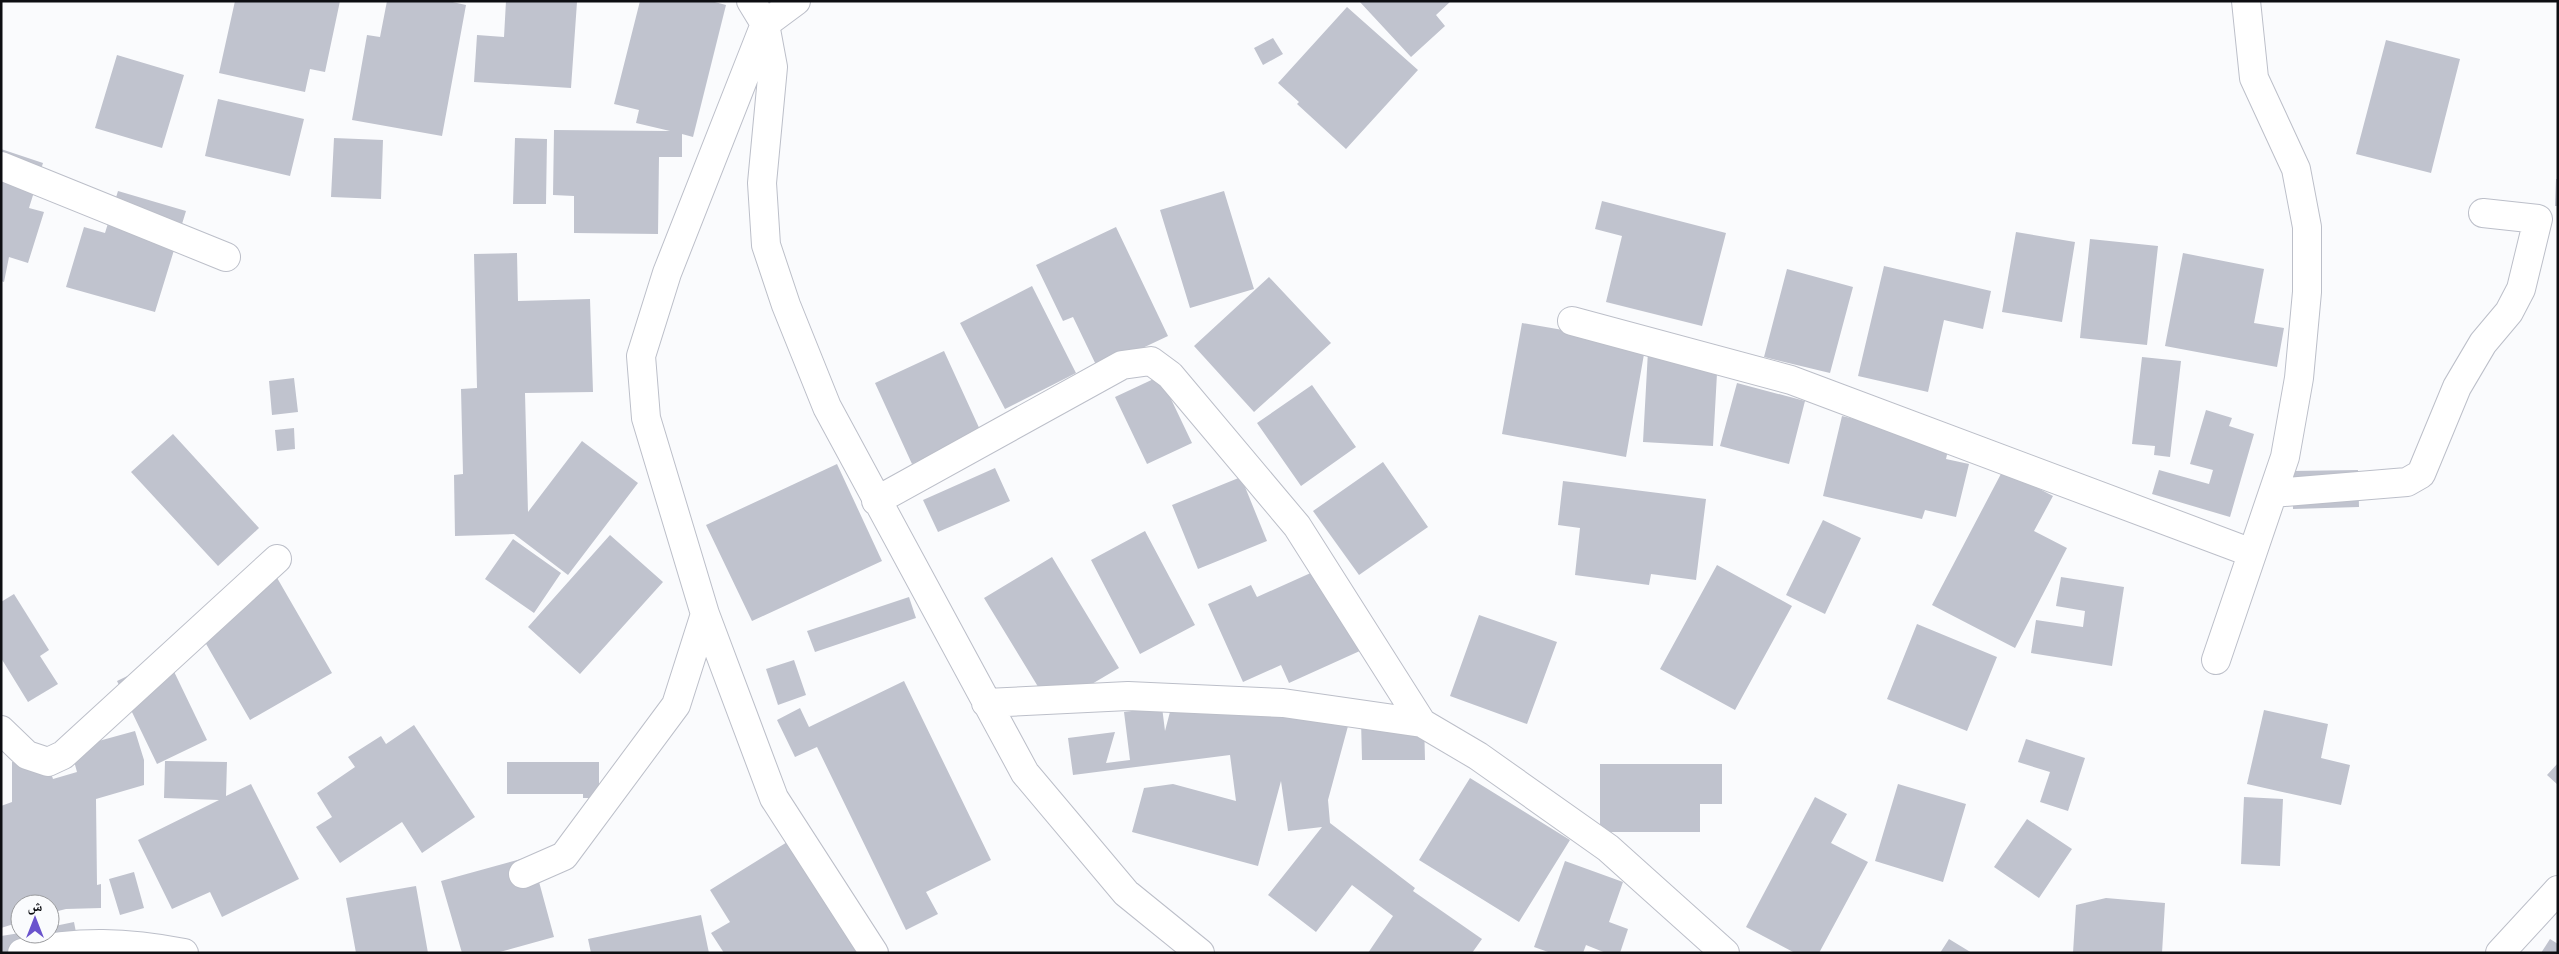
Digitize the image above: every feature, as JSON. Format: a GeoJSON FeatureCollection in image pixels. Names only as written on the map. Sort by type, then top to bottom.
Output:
{"type":"FeatureCollection","features":[{"type":"Feature","properties":{"kind":"street"},"geometry":{"type":"LineString","coordinates":[[751,1],[764,24],[773,67],[762,183],[766,245],[786,305],[827,407],[876,501],[1025,773],[1126,893],[1200,953]]}},
{"type":"Feature","properties":{"kind":"street"},"geometry":{"type":"LineString","coordinates":[[796,1],[764,24],[667,273],[641,356],[646,418],[705,614],[774,798],[874,953]]}},
{"type":"Feature","properties":{"kind":"street"},"geometry":{"type":"LineString","coordinates":[[2216,660],[2285,457],[2299,378],[2307,292],[2307,227],[2296,169],[2254,78],[2246,1]]}},
{"type":"Feature","properties":{"kind":"street"},"geometry":{"type":"LineString","coordinates":[[1,166],[226,257]]}},
{"type":"Feature","properties":{"kind":"street"},"geometry":{"type":"LineString","coordinates":[[2273,493],[2407,482],[2421,474],[2457,387],[2483,343],[2509,312],[2521,289],[2538,219],[2483,213]]}},
{"type":"Feature","properties":{"kind":"street"},"geometry":{"type":"LineString","coordinates":[[1572,321],[1791,380],[2252,553]]}},
{"type":"Feature","properties":{"kind":"street"},"geometry":{"type":"LineString","coordinates":[[876,501],[1122,365],[1151,362],[1170,375],[1296,526],[1422,723]]}},
{"type":"Feature","properties":{"kind":"street"},"geometry":{"type":"LineString","coordinates":[[1,730],[27,755],[48,762],[63,755],[277,559]]}},
{"type":"Feature","properties":{"kind":"street"},"geometry":{"type":"LineString","coordinates":[[523,874],[564,856],[676,705],[705,614]]}},
{"type":"Feature","properties":{"kind":"street"},"geometry":{"type":"LineString","coordinates":[[986,703],[1128,696],[1283,703],[1422,723],[1478,756],[1608,848],[1725,953]]}},
{"type":"Feature","properties":{"kind":"street"},"geometry":{"type":"LineString","coordinates":[[2500,953],[2558,890]]}},
{"type":"Feature","properties":{"kind":"street"},"geometry":{"type":"LineString","coordinates":[[22,953],[97,942],[140,945],[184,953]]}},
{"type":"Feature","properties":{"kind":"building"},"geometry":{"type":"Polygon","coordinates":[[[235,1],[340,1],[325,72],[310,69],[305,92],[219,73],[235,1]]]}},
{"type":"Feature","properties":{"kind":"building"},"geometry":{"type":"Polygon","coordinates":[[[387,1],[448,1],[466,5],[442,136],[352,120],[367,35],[380,37],[387,1]]]}},
{"type":"Feature","properties":{"kind":"building"},"geometry":{"type":"Polygon","coordinates":[[[506,1],[577,2],[571,88],[474,82],[477,35],[504,37],[506,1]]]}},
{"type":"Feature","properties":{"kind":"building"},"geometry":{"type":"Polygon","coordinates":[[[640,1],[711,1],[726,5],[693,137],[682,134],[682,157],[659,157],[658,234],[574,233],[574,196],[553,195],[554,130],[670,131],[636,123],[639,110],[614,104],[640,1]]]}},
{"type":"Feature","properties":{"kind":"building"},"geometry":{"type":"Polygon","coordinates":[[[1359,1],[1451,1],[1436,15],[1445,26],[1411,57],[1359,1]]]}},
{"type":"Feature","properties":{"kind":"building"},"geometry":{"type":"Polygon","coordinates":[[[1347,7],[1418,70],[1346,149],[1297,104],[1299,102],[1278,83],[1347,7]]]}},
{"type":"Feature","properties":{"kind":"building"},"geometry":{"type":"Polygon","coordinates":[[[1273,38],[1283,54],[1263,65],[1254,48],[1273,38]]]}},
{"type":"Feature","properties":{"kind":"building"},"geometry":{"type":"Polygon","coordinates":[[[2386,40],[2460,59],[2431,173],[2356,154],[2386,40]]]}},
{"type":"Feature","properties":{"kind":"building"},"geometry":{"type":"Polygon","coordinates":[[[117,55],[184,75],[162,148],[95,128],[117,55]]]}},
{"type":"Feature","properties":{"kind":"building"},"geometry":{"type":"Polygon","coordinates":[[[218,99],[304,119],[290,176],[205,156],[218,99]]]}},
{"type":"Feature","properties":{"kind":"building"},"geometry":{"type":"Polygon","coordinates":[[[334,138],[383,140],[381,199],[331,197],[334,138]]]}},
{"type":"Feature","properties":{"kind":"building"},"geometry":{"type":"Polygon","coordinates":[[[515,138],[547,139],[546,204],[513,204],[515,138]]]}},
{"type":"Feature","properties":{"kind":"building"},"geometry":{"type":"Polygon","coordinates":[[[1,149],[43,163],[29,208],[44,212],[28,263],[9,257],[4,282],[1,281],[1,149]]]}},
{"type":"Feature","properties":{"kind":"building"},"geometry":{"type":"Polygon","coordinates":[[[2556,179],[2558,179],[2558,206],[2555,206],[2556,179]]]}},
{"type":"Feature","properties":{"kind":"building"},"geometry":{"type":"Polygon","coordinates":[[[118,191],[186,211],[155,312],[66,287],[84,227],[105,233],[118,191]]]}},
{"type":"Feature","properties":{"kind":"building"},"geometry":{"type":"Polygon","coordinates":[[[1224,191],[1254,289],[1190,308],[1160,210],[1224,191]]]}},
{"type":"Feature","properties":{"kind":"building"},"geometry":{"type":"Polygon","coordinates":[[[1602,201],[1726,233],[1702,326],[1606,302],[1622,236],[1595,229],[1602,201]]]}},
{"type":"Feature","properties":{"kind":"building"},"geometry":{"type":"Polygon","coordinates":[[[1116,227],[1168,336],[1098,369],[1073,317],[1063,321],[1036,265],[1116,227]]]}},
{"type":"Feature","properties":{"kind":"building"},"geometry":{"type":"Polygon","coordinates":[[[2016,232],[2075,242],[2062,322],[2002,312],[2016,232]]]}},
{"type":"Feature","properties":{"kind":"building"},"geometry":{"type":"Polygon","coordinates":[[[2090,239],[2158,246],[2147,345],[2080,338],[2090,239]]]}},
{"type":"Feature","properties":{"kind":"building"},"geometry":{"type":"Polygon","coordinates":[[[517,253],[518,301],[590,299],[593,392],[525,393],[528,512],[582,441],[638,483],[568,575],[514,534],[455,536],[454,475],[463,474],[461,389],[477,388],[474,254],[517,253]]]}},
{"type":"Feature","properties":{"kind":"building"},"geometry":{"type":"Polygon","coordinates":[[[2183,253],[2264,269],[2254,323],[2284,328],[2277,367],[2165,346],[2183,253]]]}},
{"type":"Feature","properties":{"kind":"building"},"geometry":{"type":"Polygon","coordinates":[[[1884,266],[1991,291],[1983,329],[1944,320],[1928,392],[1858,376],[1884,266]]]}},
{"type":"Feature","properties":{"kind":"building"},"geometry":{"type":"Polygon","coordinates":[[[1787,269],[1853,287],[1830,373],[1764,357],[1787,269]]]}},
{"type":"Feature","properties":{"kind":"building"},"geometry":{"type":"Polygon","coordinates":[[[1269,277],[1331,343],[1254,412],[1194,346],[1269,277]]]}},
{"type":"Feature","properties":{"kind":"building"},"geometry":{"type":"Polygon","coordinates":[[[1032,286],[1076,373],[1005,409],[960,323],[1032,286]]]}},
{"type":"Feature","properties":{"kind":"building"},"geometry":{"type":"Polygon","coordinates":[[[1522,323],[1586,334],[1647,337],[1626,457],[1502,434],[1522,323]]]}},
{"type":"Feature","properties":{"kind":"building"},"geometry":{"type":"Polygon","coordinates":[[[944,351],[981,432],[912,464],[875,383],[944,351]]]}},
{"type":"Feature","properties":{"kind":"building"},"geometry":{"type":"Polygon","coordinates":[[[1648,351],[1718,355],[1713,446],[1643,442],[1648,351]]]}},
{"type":"Feature","properties":{"kind":"building"},"geometry":{"type":"Polygon","coordinates":[[[2142,357],[2181,361],[2170,457],[2154,455],[2155,446],[2132,444],[2142,357]]]}},
{"type":"Feature","properties":{"kind":"building"},"geometry":{"type":"Polygon","coordinates":[[[1160,376],[1192,443],[1147,464],[1115,397],[1160,376]]]}},
{"type":"Feature","properties":{"kind":"building"},"geometry":{"type":"Polygon","coordinates":[[[294,378],[298,412],[272,415],[269,381],[294,378]]]}},
{"type":"Feature","properties":{"kind":"building"},"geometry":{"type":"Polygon","coordinates":[[[1737,383],[1805,401],[1789,464],[1720,446],[1737,383]]]}},
{"type":"Feature","properties":{"kind":"building"},"geometry":{"type":"Polygon","coordinates":[[[1312,385],[1356,447],[1301,486],[1257,423],[1312,385]]]}},
{"type":"Feature","properties":{"kind":"building"},"geometry":{"type":"Polygon","coordinates":[[[2206,410],[2232,418],[2229,426],[2254,434],[2230,517],[2152,494],[2159,470],[2209,484],[2213,470],[2190,464],[2206,410]]]}},
{"type":"Feature","properties":{"kind":"building"},"geometry":{"type":"Polygon","coordinates":[[[1842,416],[1950,442],[1946,459],[1969,464],[1956,517],[1925,510],[1922,519],[1823,496],[1842,416]]]}},
{"type":"Feature","properties":{"kind":"building"},"geometry":{"type":"Polygon","coordinates":[[[294,428],[295,449],[277,451],[275,430],[294,428]]]}},
{"type":"Feature","properties":{"kind":"building"},"geometry":{"type":"Polygon","coordinates":[[[173,434],[259,528],[218,566],[131,472],[173,434]]]}},
{"type":"Feature","properties":{"kind":"building"},"geometry":{"type":"Polygon","coordinates":[[[1383,462],[1428,527],[1359,575],[1313,511],[1383,462]]]}},
{"type":"Feature","properties":{"kind":"building"},"geometry":{"type":"Polygon","coordinates":[[[837,464],[882,561],[752,621],[706,525],[837,464]]]}},
{"type":"Feature","properties":{"kind":"building"},"geometry":{"type":"Polygon","coordinates":[[[995,468],[1010,501],[938,532],[923,500],[995,468]]]}},
{"type":"Feature","properties":{"kind":"building"},"geometry":{"type":"Polygon","coordinates":[[[2003,470],[2053,496],[2034,531],[2067,548],[2015,648],[1932,605],[2003,470]]]}},
{"type":"Feature","properties":{"kind":"building"},"geometry":{"type":"Polygon","coordinates":[[[2358,470],[2359,507],[2293,509],[2292,471],[2358,470]]]}},
{"type":"Feature","properties":{"kind":"building"},"geometry":{"type":"Polygon","coordinates":[[[1241,477],[1267,541],[1198,569],[1172,505],[1241,477]]]}},
{"type":"Feature","properties":{"kind":"building"},"geometry":{"type":"Polygon","coordinates":[[[1563,481],[1706,499],[1696,580],[1651,574],[1649,585],[1575,575],[1580,528],[1558,525],[1563,481]]]}},
{"type":"Feature","properties":{"kind":"building"},"geometry":{"type":"Polygon","coordinates":[[[1823,520],[1861,538],[1825,614],[1786,595],[1823,520]]]}},
{"type":"Feature","properties":{"kind":"building"},"geometry":{"type":"Polygon","coordinates":[[[1145,531],[1195,625],[1140,654],[1091,560],[1145,531]]]}},
{"type":"Feature","properties":{"kind":"building"},"geometry":{"type":"Polygon","coordinates":[[[610,535],[663,582],[580,674],[528,627],[610,535]]]}},
{"type":"Feature","properties":{"kind":"building"},"geometry":{"type":"Polygon","coordinates":[[[513,539],[561,573],[534,613],[485,579],[513,539]]]}},
{"type":"Feature","properties":{"kind":"building"},"geometry":{"type":"Polygon","coordinates":[[[1052,557],[1119,668],[1051,708],[984,598],[1052,557]]]}},
{"type":"Feature","properties":{"kind":"building"},"geometry":{"type":"Polygon","coordinates":[[[1717,565],[1792,606],[1735,710],[1660,669],[1717,565]]]}},
{"type":"Feature","properties":{"kind":"building"},"geometry":{"type":"Polygon","coordinates":[[[1324,567],[1362,650],[1289,683],[1281,665],[1243,682],[1208,604],[1251,585],[1257,597],[1324,567]]]}},
{"type":"Feature","properties":{"kind":"building"},"geometry":{"type":"Polygon","coordinates":[[[276,576],[332,673],[250,720],[194,623],[276,576]]]}},
{"type":"Feature","properties":{"kind":"building"},"geometry":{"type":"Polygon","coordinates":[[[2061,577],[2124,587],[2112,666],[2031,653],[2036,620],[2083,627],[2085,611],[2056,606],[2061,577]]]}},
{"type":"Feature","properties":{"kind":"building"},"geometry":{"type":"Polygon","coordinates":[[[14,594],[49,650],[40,656],[58,684],[28,702],[1,658],[1,602],[14,594]]]}},
{"type":"Feature","properties":{"kind":"building"},"geometry":{"type":"Polygon","coordinates":[[[909,597],[916,618],[815,652],[807,631],[909,597]]]}},
{"type":"Feature","properties":{"kind":"building"},"geometry":{"type":"Polygon","coordinates":[[[1479,615],[1557,642],[1527,724],[1450,696],[1479,615]]]}},
{"type":"Feature","properties":{"kind":"building"},"geometry":{"type":"Polygon","coordinates":[[[1917,624],[1997,657],[1967,731],[1887,699],[1917,624]]]}},
{"type":"Feature","properties":{"kind":"building"},"geometry":{"type":"Polygon","coordinates":[[[167,657],[207,740],[157,764],[117,681],[167,657]]]}},
{"type":"Feature","properties":{"kind":"building"},"geometry":{"type":"Polygon","coordinates":[[[794,660],[806,695],[778,705],[766,669],[794,660]]]}},
{"type":"Feature","properties":{"kind":"building"},"geometry":{"type":"Polygon","coordinates":[[[904,681],[991,860],[926,892],[938,914],[906,930],[817,747],[795,757],[777,720],[800,708],[809,727],[904,681]]]}},
{"type":"Feature","properties":{"kind":"building"},"geometry":{"type":"Polygon","coordinates":[[[1162,707],[1165,731],[1171,708],[1351,715],[1328,800],[1330,823],[1415,888],[1413,891],[1482,939],[1472,953],[1368,953],[1393,916],[1352,885],[1316,932],[1268,895],[1322,827],[1288,831],[1281,781],[1258,866],[1132,832],[1144,788],[1173,784],[1236,801],[1230,755],[1073,775],[1068,738],[1115,732],[1106,763],[1130,760],[1124,712],[1162,707]]]}},
{"type":"Feature","properties":{"kind":"building"},"geometry":{"type":"Polygon","coordinates":[[[2264,710],[2328,724],[2321,758],[2350,765],[2341,805],[2247,784],[2264,710]]]}},
{"type":"Feature","properties":{"kind":"building"},"geometry":{"type":"Polygon","coordinates":[[[1361,720],[1424,720],[1425,760],[1362,760],[1361,720]]]}},
{"type":"Feature","properties":{"kind":"building"},"geometry":{"type":"Polygon","coordinates":[[[414,725],[475,817],[422,853],[402,822],[340,863],[316,827],[332,817],[317,793],[355,767],[348,757],[381,736],[386,744],[414,725]]]}},
{"type":"Feature","properties":{"kind":"building"},"geometry":{"type":"Polygon","coordinates":[[[135,731],[144,760],[144,785],[96,799],[97,885],[101,884],[101,908],[60,910],[60,894],[10,894],[10,925],[1,928],[1,806],[12,802],[12,762],[47,761],[53,779],[77,772],[69,743],[95,742],[135,731]]]}},
{"type":"Feature","properties":{"kind":"building"},"geometry":{"type":"Polygon","coordinates":[[[2026,739],[2085,758],[2068,811],[2040,802],[2050,772],[2018,762],[2026,739]]]}},
{"type":"Feature","properties":{"kind":"building"},"geometry":{"type":"Polygon","coordinates":[[[165,761],[227,762],[226,796],[251,784],[299,879],[222,917],[210,892],[172,909],[138,840],[219,800],[164,798],[165,761]]]}},
{"type":"Feature","properties":{"kind":"building"},"geometry":{"type":"Polygon","coordinates":[[[507,762],[599,762],[599,798],[583,798],[583,794],[507,794],[507,762]]]}},
{"type":"Feature","properties":{"kind":"building"},"geometry":{"type":"Polygon","coordinates":[[[2558,763],[2558,785],[2547,775],[2558,763]]]}},
{"type":"Feature","properties":{"kind":"building"},"geometry":{"type":"Polygon","coordinates":[[[1600,764],[1722,764],[1722,804],[1700,804],[1700,832],[1600,832],[1600,764]]]}},
{"type":"Feature","properties":{"kind":"building"},"geometry":{"type":"Polygon","coordinates":[[[1470,778],[1570,840],[1519,922],[1419,860],[1470,778]]]}},
{"type":"Feature","properties":{"kind":"building"},"geometry":{"type":"Polygon","coordinates":[[[1898,784],[1966,804],[1943,882],[1875,861],[1898,784]]]}},
{"type":"Feature","properties":{"kind":"building"},"geometry":{"type":"Polygon","coordinates":[[[1815,797],[1847,814],[1831,843],[1868,862],[1819,953],[1795,953],[1746,927],[1815,797]]]}},
{"type":"Feature","properties":{"kind":"building"},"geometry":{"type":"Polygon","coordinates":[[[2244,797],[2283,799],[2280,866],[2241,864],[2244,797]]]}},
{"type":"Feature","properties":{"kind":"building"},"geometry":{"type":"Polygon","coordinates":[[[2027,819],[2072,849],[2039,898],[1994,867],[2027,819]]]}},
{"type":"Feature","properties":{"kind":"building"},"geometry":{"type":"Polygon","coordinates":[[[792,839],[863,953],[724,953],[711,933],[730,922],[710,890],[792,839]]]}},
{"type":"Feature","properties":{"kind":"building"},"geometry":{"type":"Polygon","coordinates":[[[532,856],[554,937],[496,953],[462,953],[441,881],[532,856]]]}},
{"type":"Feature","properties":{"kind":"building"},"geometry":{"type":"Polygon","coordinates":[[[1565,861],[1623,882],[1609,922],[1628,929],[1620,953],[1606,953],[1586,945],[1583,953],[1551,953],[1534,947],[1565,861]]]}},
{"type":"Feature","properties":{"kind":"building"},"geometry":{"type":"Polygon","coordinates":[[[134,872],[144,908],[120,915],[109,879],[134,872]]]}},
{"type":"Feature","properties":{"kind":"building"},"geometry":{"type":"Polygon","coordinates":[[[416,886],[428,953],[356,953],[346,898],[416,886]]]}},
{"type":"Feature","properties":{"kind":"building"},"geometry":{"type":"Polygon","coordinates":[[[2106,898],[2165,903],[2162,953],[2073,953],[2076,905],[2106,898]]]}},
{"type":"Feature","properties":{"kind":"building"},"geometry":{"type":"Polygon","coordinates":[[[701,915],[709,953],[591,953],[588,939],[701,915]]]}},
{"type":"Feature","properties":{"kind":"building"},"geometry":{"type":"Polygon","coordinates":[[[74,922],[80,953],[1,953],[1,936],[10,935],[10,944],[60,944],[60,925],[74,922]]]}},
{"type":"Feature","properties":{"kind":"building"},"geometry":{"type":"Polygon","coordinates":[[[1949,939],[1972,953],[1940,953],[1949,939]]]}},
{"type":"Feature","properties":{"kind":"building"},"geometry":{"type":"Polygon","coordinates":[[[2550,939],[2558,944],[2558,953],[2541,953],[2550,939]]]}}]}
